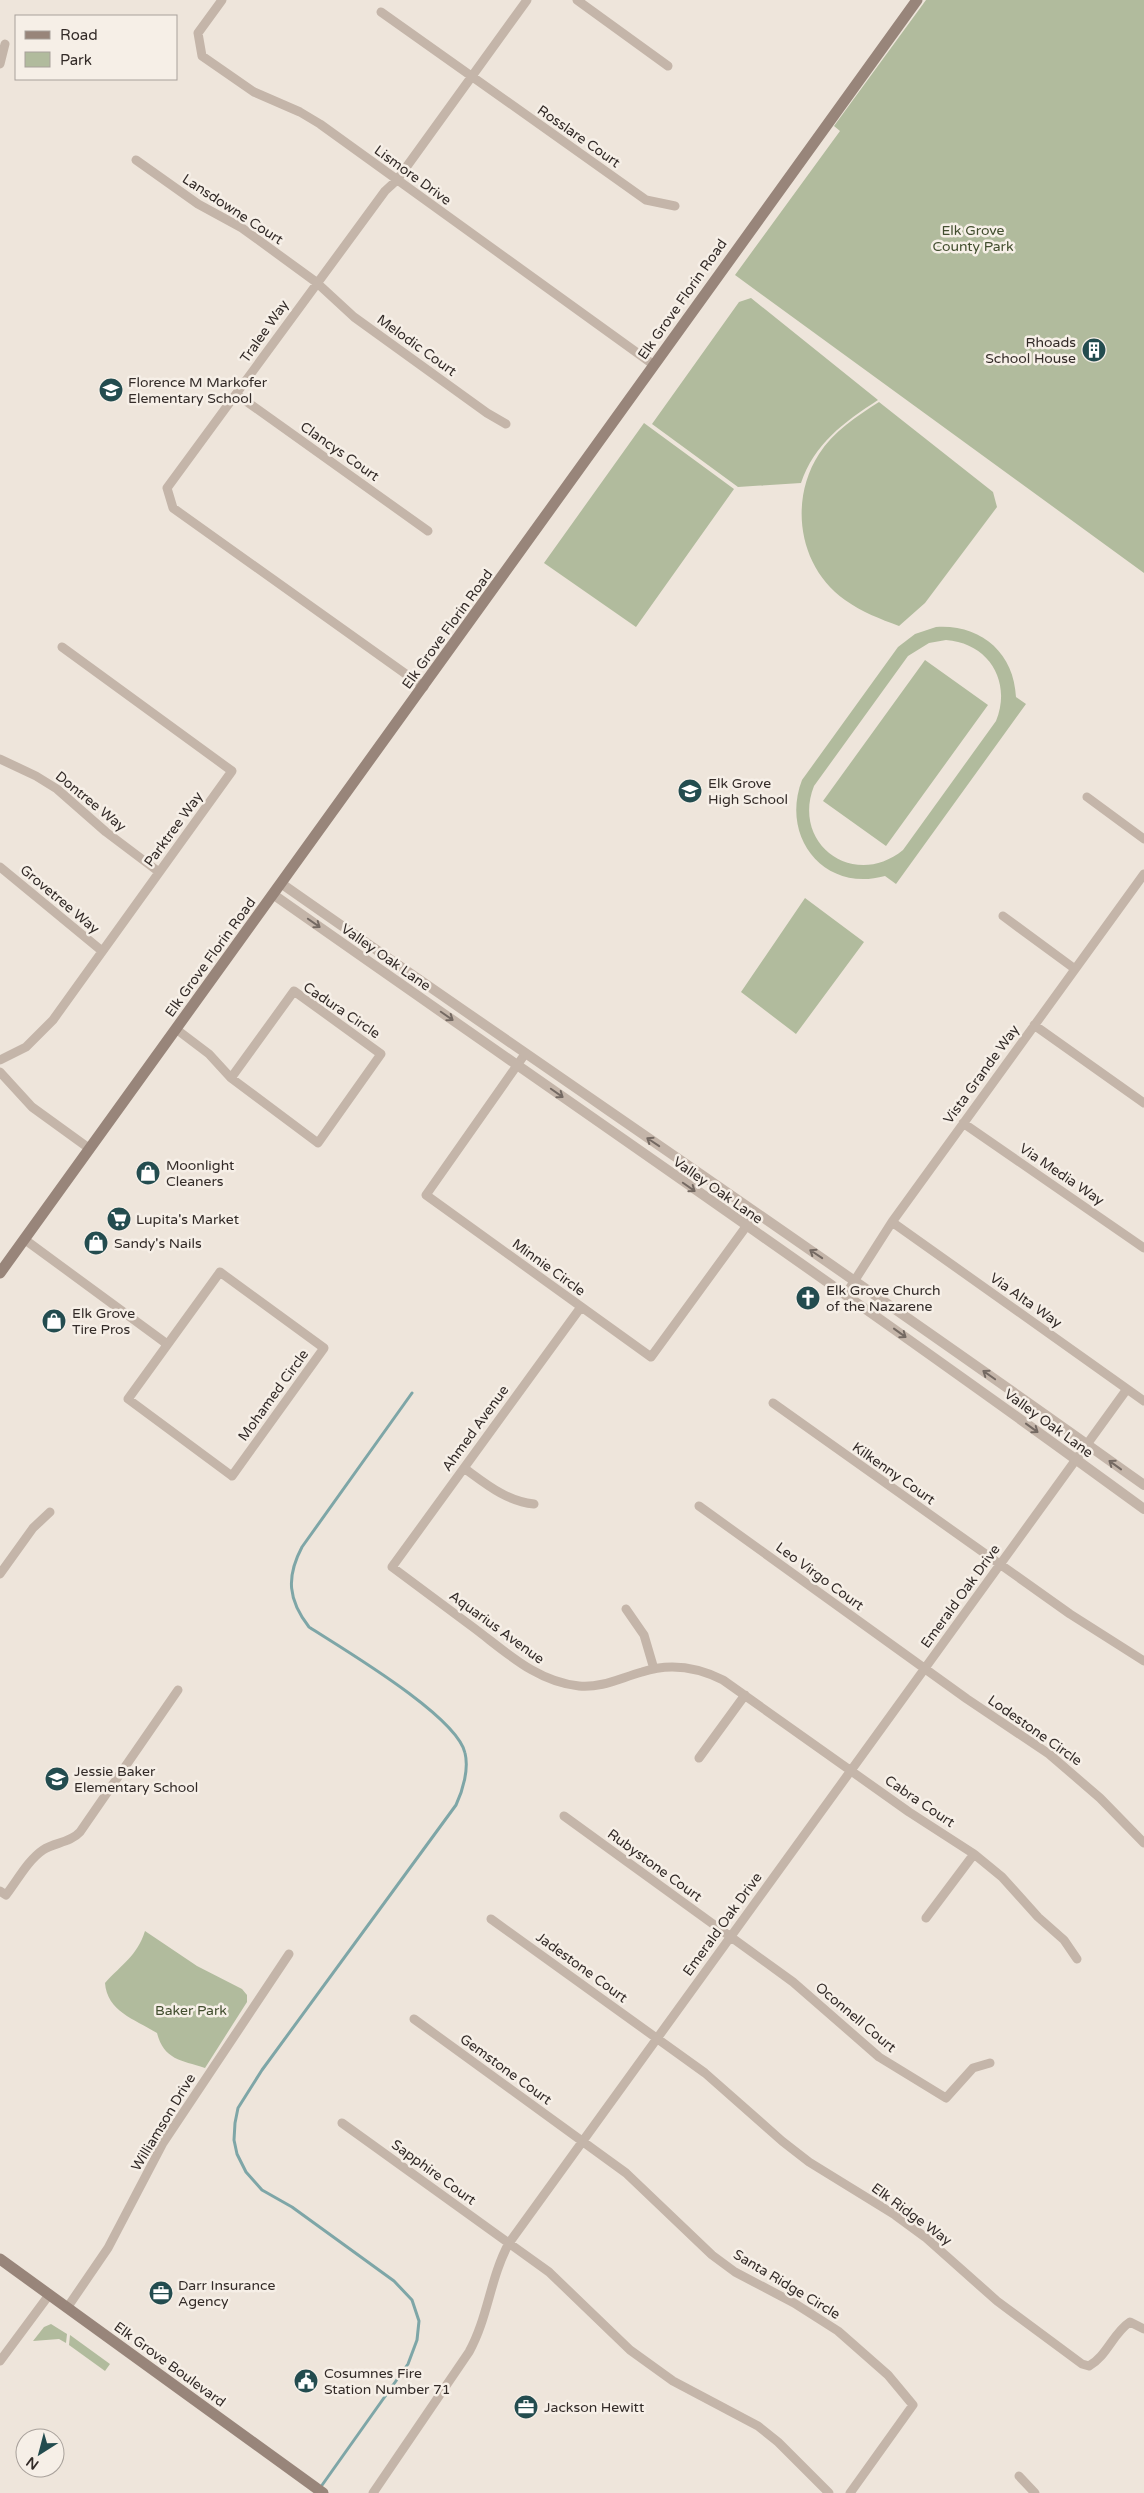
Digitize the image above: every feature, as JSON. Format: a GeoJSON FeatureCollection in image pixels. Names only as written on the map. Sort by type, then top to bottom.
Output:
{"type":"FeatureCollection","features":[{"type":"Feature","properties":{"kind":"main road","name":"Elk Grove Florin Road"},"geometry":{"type":"LineString","coordinates":[[0,1273],[424,687],[917,0]]}},
{"type":"Feature","properties":{"kind":"main road","name":"Elk Grove Boulevard"},"geometry":{"type":"LineString","coordinates":[[0,2259],[323,2493]]}},
{"type":"Feature","properties":{"kind":"street","name":"Lismore Drive"},"geometry":{"type":"LineString","coordinates":[[222,0],[198,33],[202,56],[254,92],[320,124],[654,365]]}},
{"type":"Feature","properties":{"kind":"street","name":"Tralee Way"},"geometry":{"type":"LineString","coordinates":[[424,687],[173,508],[167,488],[316,282],[385,191],[396,180],[527,0]]}},
{"type":"Feature","properties":{"kind":"street"},"geometry":{"type":"LineString","coordinates":[[577,0],[668,66]]}},
{"type":"Feature","properties":{"kind":"street","name":"Rosslare Court"},"geometry":{"type":"LineString","coordinates":[[382,12],[646,200],[675,206]]}},
{"type":"Feature","properties":{"kind":"street"},"geometry":{"type":"LineString","coordinates":[[0,64],[5,44]]}},
{"type":"Feature","properties":{"kind":"street","name":"Lansdowne Court"},"geometry":{"type":"LineString","coordinates":[[136,160],[198,204],[242,228],[316,282]]}},
{"type":"Feature","properties":{"kind":"street","name":"Melodic Court"},"geometry":{"type":"LineString","coordinates":[[316,282],[354,317],[487,413],[506,424]]}},
{"type":"Feature","properties":{"kind":"street","name":"Clancys Court"},"geometry":{"type":"LineString","coordinates":[[236,394],[428,531]]}},
{"type":"Feature","properties":{"kind":"street","name":"Parktree Way"},"geometry":{"type":"LineString","coordinates":[[0,1060],[26,1047],[44,1031],[232,771],[62,647]]}},
{"type":"Feature","properties":{"kind":"street","name":"Dontree Way"},"geometry":{"type":"LineString","coordinates":[[0,759],[36,776],[57,789],[106,832],[159,872]]}},
{"type":"Feature","properties":{"kind":"street"},"geometry":{"type":"LineString","coordinates":[[1087,797],[1144,839]]}},
{"type":"Feature","properties":{"kind":"street","name":"Grovetree Way"},"geometry":{"type":"LineString","coordinates":[[0,868],[102,951]]}},
{"type":"Feature","properties":{"kind":"street","name":"Vista Grande Way"},"geometry":{"type":"LineString","coordinates":[[846,1294],[892,1222],[1144,874]]}},
{"type":"Feature","properties":{"kind":"street","name":"Valley Oak Lane"},"geometry":{"type":"LineString","coordinates":[[282,884],[524,1054],[856,1281],[1144,1486]]}},
{"type":"Feature","properties":{"kind":"street","name":"Valley Oak Lane"},"geometry":{"type":"LineString","coordinates":[[274,895],[746,1227],[846,1294],[1144,1509]]}},
{"type":"Feature","properties":{"kind":"street"},"geometry":{"type":"LineString","coordinates":[[1003,916],[1075,969]]}},
{"type":"Feature","properties":{"kind":"street","name":"Cadura Circle"},"geometry":{"type":"LineString","coordinates":[[176,1029],[209,1054],[231,1078],[318,1143],[381,1054],[294,991],[231,1078]]}},
{"type":"Feature","properties":{"kind":"street"},"geometry":{"type":"LineString","coordinates":[[1034,1025],[1143,1101]]}},
{"type":"Feature","properties":{"kind":"street","name":"Minnie Circle"},"geometry":{"type":"LineString","coordinates":[[524,1054],[426,1195],[651,1357],[756,1213]]}},
{"type":"Feature","properties":{"kind":"street"},"geometry":{"type":"LineString","coordinates":[[0,1072],[32,1107],[90,1149]]}},
{"type":"Feature","properties":{"kind":"street","name":"Via Media Way"},"geometry":{"type":"LineString","coordinates":[[963,1123],[1053,1187],[1103,1218],[1144,1248]]}},
{"type":"Feature","properties":{"kind":"street","name":"Via Alta Way"},"geometry":{"type":"LineString","coordinates":[[892,1222],[1144,1401]]}},
{"type":"Feature","properties":{"kind":"street"},"geometry":{"type":"LineString","coordinates":[[24,1239],[167,1344]]}},
{"type":"Feature","properties":{"kind":"street","name":"Mohamed Circle"},"geometry":{"type":"LineString","coordinates":[[220,1272],[324,1348],[232,1476],[128,1399],[167,1344],[220,1272]]}},
{"type":"Feature","properties":{"kind":"street","name":"Ahmed Avenue"},"geometry":{"type":"LineString","coordinates":[[392,1567],[581,1307]]}},
{"type":"Feature","properties":{"kind":"street","name":"Emerald Oak Drive"},"geometry":{"type":"LineString","coordinates":[[373,2493],[469,2352],[480,2329],[493,2278],[509,2243],[1127,1389]]}},
{"type":"Feature","properties":{"kind":"street","name":"Kilkenny Court"},"geometry":{"type":"LineString","coordinates":[[773,1403],[1000,1565]]}},
{"type":"Feature","properties":{"kind":"street"},"geometry":{"type":"LineString","coordinates":[[464,1468],[512,1500],[534,1504]]}},
{"type":"Feature","properties":{"kind":"street","name":"Leo Virgo Court"},"geometry":{"type":"LineString","coordinates":[[699,1506],[925,1668]]}},
{"type":"Feature","properties":{"kind":"street"},"geometry":{"type":"LineString","coordinates":[[0,1574],[33,1528],[50,1512]]}},
{"type":"Feature","properties":{"kind":"street"},"geometry":{"type":"LineString","coordinates":[[1000,1565],[1070,1614],[1144,1661]]}},
{"type":"Feature","properties":{"kind":"street","name":"Aquarius Avenue"},"geometry":{"type":"LineString","coordinates":[[392,1567],[524,1666],[546,1678],[569,1685],[594,1686],[618,1681],[654,1669],[674,1667],[699,1670],[723,1680],[745,1694],[851,1770]]}},
{"type":"Feature","properties":{"kind":"street"},"geometry":{"type":"LineString","coordinates":[[626,1609],[644,1635],[654,1669]]}},
{"type":"Feature","properties":{"kind":"street","name":"Lodestone Circle"},"geometry":{"type":"LineString","coordinates":[[925,1668],[1056,1759],[1100,1798],[1144,1843]]}},
{"type":"Feature","properties":{"kind":"street"},"geometry":{"type":"LineString","coordinates":[[0,1891],[6,1895],[43,1850],[59,1841],[66,1842],[75,1838],[178,1690]]}},
{"type":"Feature","properties":{"kind":"street"},"geometry":{"type":"LineString","coordinates":[[698,1758],[745,1694]]}},
{"type":"Feature","properties":{"kind":"street","name":"Cabra Court"},"geometry":{"type":"LineString","coordinates":[[851,1770],[974,1854],[1002,1878],[1038,1917],[1064,1940],[1077,1959]]}},
{"type":"Feature","properties":{"kind":"street","name":"Rubystone Court"},"geometry":{"type":"LineString","coordinates":[[564,1816],[731,1936]]}},
{"type":"Feature","properties":{"kind":"street"},"geometry":{"type":"LineString","coordinates":[[926,1918],[974,1854]]}},
{"type":"Feature","properties":{"kind":"street","name":"Jadestone Court"},"geometry":{"type":"LineString","coordinates":[[491,1919],[657,2038]]}},
{"type":"Feature","properties":{"kind":"street","name":"Oconnell Court"},"geometry":{"type":"LineString","coordinates":[[731,1936],[793,1982],[880,2056],[946,2098],[973,2068],[990,2063]]}},
{"type":"Feature","properties":{"kind":"street","name":"Williamson Drive"},"geometry":{"type":"LineString","coordinates":[[67,2308],[108,2248],[163,2143],[289,1954]]}},
{"type":"Feature","properties":{"kind":"street","name":"Gemstone Court"},"geometry":{"type":"LineString","coordinates":[[414,2019],[582,2141]]}},
{"type":"Feature","properties":{"kind":"street","name":"Elk Ridge Way"},"geometry":{"type":"LineString","coordinates":[[657,2038],[720,2084],[795,2151],[917,2232],[997,2301],[1082,2364],[1089,2366],[1096,2362],[1122,2327],[1130,2322],[1144,2329]]}},
{"type":"Feature","properties":{"kind":"street","name":"Sapphire Court"},"geometry":{"type":"LineString","coordinates":[[342,2122],[509,2243]]}},
{"type":"Feature","properties":{"kind":"street","name":"Santa Ridge Circle"},"geometry":{"type":"LineString","coordinates":[[582,2141],[646,2190],[712,2255],[735,2272],[817,2316],[859,2348],[888,2375],[913,2405],[850,2493]]}},
{"type":"Feature","properties":{"kind":"street"},"geometry":{"type":"LineString","coordinates":[[509,2243],[558,2279],[630,2350],[673,2380],[758,2426],[778,2442],[830,2493]]}},
{"type":"Feature","properties":{"kind":"street"},"geometry":{"type":"LineString","coordinates":[[0,2361],[49,2295]]}},
{"type":"Feature","properties":{"kind":"street"},"geometry":{"type":"LineString","coordinates":[[1019,2476],[1036,2493]]}},
{"type":"Feature","properties":{"kind":"green space","name":"Elk Grove County Park"},"geometry":{"type":"Polygon","coordinates":[[[926,0],[1144,0],[1144,573],[735,275],[840,131],[834,126],[926,0]]]}},
{"type":"Feature","properties":{"kind":"green space"},"geometry":{"type":"Polygon","coordinates":[[[751,298],[878,400],[853,417],[822,445],[807,469],[801,483],[738,487],[652,424],[739,302],[751,298]]]}},
{"type":"Feature","properties":{"kind":"green space"},"geometry":{"type":"Polygon","coordinates":[[[879,402],[993,492],[997,507],[925,603],[899,626],[858,608],[829,586],[817,570],[808,551],[803,532],[804,492],[810,472],[819,454],[838,432],[879,402]]]}},
{"type":"Feature","properties":{"kind":"green space"},"geometry":{"type":"Polygon","coordinates":[[[644,423],[734,489],[636,627],[544,563],[644,423]]]}},
{"type":"Feature","properties":{"kind":"green space"},"geometry":{"type":"Polygon","coordinates":[[[936,627],[952,627],[967,630],[980,636],[992,644],[1001,654],[1009,667],[1014,681],[1016,697],[1026,704],[896,884],[885,876],[863,879],[843,876],[826,868],[812,856],[803,840],[797,821],[797,801],[802,780],[898,647],[915,634],[936,627]],[[946,640],[929,643],[908,656],[814,786],[809,807],[811,826],[819,842],[832,855],[847,863],[865,865],[884,861],[903,850],[996,721],[1001,692],[999,679],[985,657],[974,648],[946,640]]]}},
{"type":"Feature","properties":{"kind":"green space"},"geometry":{"type":"Polygon","coordinates":[[[925,660],[988,705],[886,846],[823,801],[925,660]]]}},
{"type":"Feature","properties":{"kind":"green space"},"geometry":{"type":"Polygon","coordinates":[[[805,898],[864,942],[796,1034],[741,992],[805,898]]]}},
{"type":"Feature","properties":{"kind":"green space","name":"Baker Park"},"geometry":{"type":"Polygon","coordinates":[[[145,1931],[197,1966],[242,1989],[247,1995],[247,2002],[205,2068],[181,2061],[169,2054],[160,2042],[157,2033],[123,2013],[111,2001],[107,1993],[105,1983],[138,1947],[145,1931]]]}},
{"type":"Feature","properties":{"kind":"green space"},"geometry":{"type":"Polygon","coordinates":[[[51,2324],[67,2334],[66,2343],[59,2339],[33,2341],[44,2327],[51,2324]]]}},
{"type":"Feature","properties":{"kind":"green space"},"geometry":{"type":"Polygon","coordinates":[[[70,2335],[110,2364],[105,2371],[69,2345],[70,2335]]]}},
{"type":"Feature","properties":{"kind":"waterway"},"geometry":{"type":"LineString","coordinates":[[320,2488],[408,2364],[417,2340],[419,2321],[412,2300],[394,2281],[292,2207],[262,2190],[246,2172],[237,2154],[234,2140],[235,2123],[238,2108],[262,2070],[456,1805],[463,1786],[466,1773],[465,1753],[457,1738],[442,1721],[397,1684],[309,1627],[293,1598],[293,1568],[302,1547],[412,1393]]}},
{"type":"Feature","properties":{"kind":"place","name":"Rhoads School House"},"geometry":{"type":"Point","coordinates":[1094,350]}},
{"type":"Feature","properties":{"kind":"place","name":"Florence M Markofer Elementary School"},"geometry":{"type":"Point","coordinates":[111,390]}},
{"type":"Feature","properties":{"kind":"place","name":"Elk Grove High School"},"geometry":{"type":"Point","coordinates":[690,791]}},
{"type":"Feature","properties":{"kind":"place","name":"Moonlight Cleaners"},"geometry":{"type":"Point","coordinates":[148,1173]}},
{"type":"Feature","properties":{"kind":"place","name":"Lupita's Market"},"geometry":{"type":"Point","coordinates":[119,1219]}},
{"type":"Feature","properties":{"kind":"place","name":"Sandy's Nails"},"geometry":{"type":"Point","coordinates":[96,1243]}},
{"type":"Feature","properties":{"kind":"place","name":"Elk Grove Church of the Nazarene"},"geometry":{"type":"Point","coordinates":[808,1298]}},
{"type":"Feature","properties":{"kind":"place","name":"Elk Grove Tire Pros"},"geometry":{"type":"Point","coordinates":[54,1321]}},
{"type":"Feature","properties":{"kind":"place","name":"Jessie Baker Elementary School"},"geometry":{"type":"Point","coordinates":[57,1779]}},
{"type":"Feature","properties":{"kind":"place","name":"Darr Insurance Agency"},"geometry":{"type":"Point","coordinates":[161,2293]}},
{"type":"Feature","properties":{"kind":"place","name":"Cosumnes Fire Station Number 71"},"geometry":{"type":"Point","coordinates":[306,2381]}},
{"type":"Feature","properties":{"kind":"place","name":"Jackson Hewitt"},"geometry":{"type":"Point","coordinates":[526,2407]}}]}
